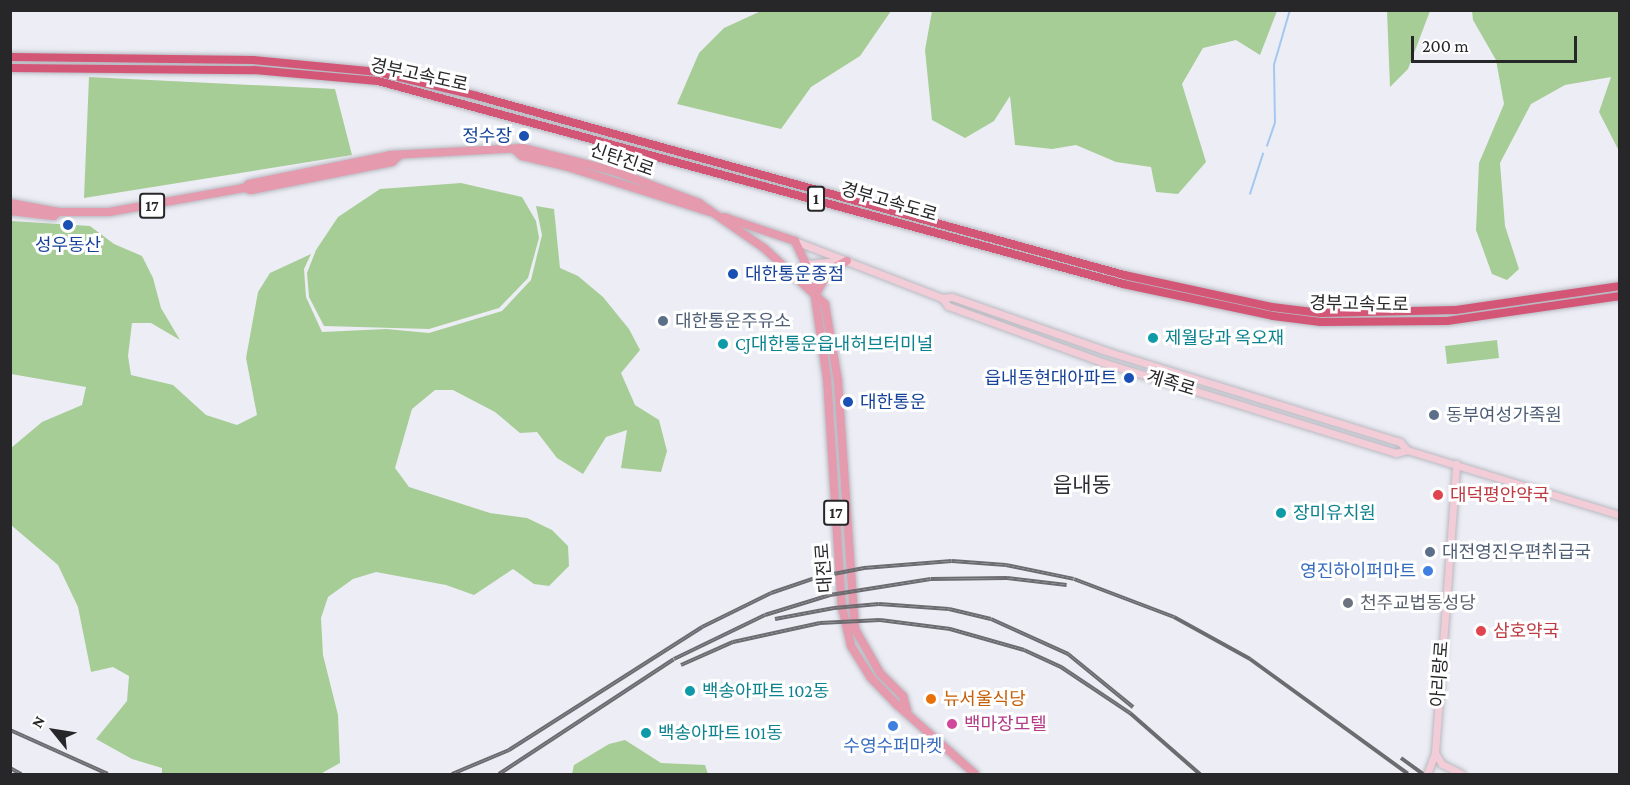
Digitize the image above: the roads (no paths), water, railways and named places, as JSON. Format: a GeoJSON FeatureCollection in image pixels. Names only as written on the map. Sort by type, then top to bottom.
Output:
{"type":"FeatureCollection","features":[{"type":"Feature","properties":{"kind":"highway","name":"경부고속도로"},"geometry":{"type":"LineString","coordinates":[[10,57],[253,60],[378,72],[488,99],[1124,275],[1272,307],[1321,313],[1456,310],[1620,286]]}},
{"type":"Feature","properties":{"kind":"highway","name":"경부고속도로"},"geometry":{"type":"LineString","coordinates":[[10,68],[254,70],[378,81],[1123,284],[1273,316],[1322,322],[1447,321],[1620,296]]}},
{"type":"Feature","properties":{"kind":"main road","name":"신탄진로"},"geometry":{"type":"LineString","coordinates":[[10,203],[58,212],[109,212],[244,188],[250,190],[392,162],[399,156],[471,148],[515,150],[524,148],[614,171],[699,203],[715,214],[795,241]]}},
{"type":"Feature","properties":{"kind":"main road","name":"신탄진로"},"geometry":{"type":"LineString","coordinates":[[10,211],[54,216],[58,212]]}},
{"type":"Feature","properties":{"kind":"main road"},"geometry":{"type":"LineString","coordinates":[[715,214],[794,273],[817,294],[829,270],[847,261]]}},
{"type":"Feature","properties":{"kind":"main road","name":"계족로"},"geometry":{"type":"LineString","coordinates":[[795,241],[942,298],[952,297],[1106,351],[1400,442],[1407,450]]}},
{"type":"Feature","properties":{"kind":"main road","name":"대전로"},"geometry":{"type":"LineString","coordinates":[[795,241],[808,264],[817,294],[828,316],[836,357],[855,629],[880,673],[903,696],[907,710],[975,774]]}},
{"type":"Feature","properties":{"kind":"main road"},"geometry":{"type":"LineString","coordinates":[[794,273],[808,264],[825,260],[847,261]]}},
{"type":"Feature","properties":{"kind":"main road","name":"계족로"},"geometry":{"type":"LineString","coordinates":[[942,298],[948,306],[1102,362],[1396,453],[1407,450],[1620,515]]}},
{"type":"Feature","properties":{"kind":"main road","name":"아리랑로"},"geometry":{"type":"LineString","coordinates":[[1428,772],[1435,753],[1456,464]]}},
{"type":"Feature","properties":{"kind":"main road"},"geometry":{"type":"LineString","coordinates":[[1435,753],[1442,764],[1462,774]]}},
{"type":"Feature","properties":{"kind":"main road"},"geometry":{"type":"LineString","coordinates":[[1428,772],[1442,764]]}},
{"type":"Feature","properties":{"kind":"waterway"},"geometry":{"type":"LineString","coordinates":[[1267,146],[1275,123],[1274,65],[1290,10]]}},
{"type":"Feature","properties":{"kind":"waterway"},"geometry":{"type":"LineString","coordinates":[[1250,194],[1263,154]]}},
{"type":"Feature","properties":{"kind":"railway"},"geometry":{"type":"LineString","coordinates":[[452,774],[509,750],[702,627],[771,593],[818,577],[864,568],[952,561],[1006,565],[1074,579],[1174,617],[1250,659],[1408,774]]}},
{"type":"Feature","properties":{"kind":"railway"},"geometry":{"type":"LineString","coordinates":[[499,774],[674,659],[765,615],[830,595],[931,579],[1007,578],[1067,585]]}},
{"type":"Feature","properties":{"kind":"railway"},"geometry":{"type":"LineString","coordinates":[[775,619],[834,608],[879,604],[949,609],[991,619],[1068,654],[1133,707]]}},
{"type":"Feature","properties":{"kind":"railway"},"geometry":{"type":"LineString","coordinates":[[681,665],[733,642],[820,623],[880,620],[950,629],[1024,650],[1061,667],[1130,713],[1200,774]]}},
{"type":"Feature","properties":{"kind":"railway"},"geometry":{"type":"LineString","coordinates":[[10,730],[108,774]]}},
{"type":"Feature","properties":{"kind":"railway"},"geometry":{"type":"LineString","coordinates":[[1401,758],[1423,774]]}},
{"type":"Feature","properties":{"kind":"railway"},"geometry":{"type":"LineString","coordinates":[[10,768],[21,774]]}},
{"type":"Feature","properties":{"kind":"place","name":"정수장"},"geometry":{"type":"Point","coordinates":[524,136]}},
{"type":"Feature","properties":{"kind":"place","name":"성우동산"},"geometry":{"type":"Point","coordinates":[68,225]}},
{"type":"Feature","properties":{"kind":"place","name":"대한통운종점"},"geometry":{"type":"Point","coordinates":[733,274]}},
{"type":"Feature","properties":{"kind":"place","name":"대한통운주유소"},"geometry":{"type":"Point","coordinates":[663,321]}},
{"type":"Feature","properties":{"kind":"place","name":"제월당과 옥오재"},"geometry":{"type":"Point","coordinates":[1153,338]}},
{"type":"Feature","properties":{"kind":"place","name":"CJ대한통운읍내허브터미널"},"geometry":{"type":"Point","coordinates":[723,344]}},
{"type":"Feature","properties":{"kind":"place","name":"읍내동현대아파트"},"geometry":{"type":"Point","coordinates":[1129,378]}},
{"type":"Feature","properties":{"kind":"place","name":"대한통운"},"geometry":{"type":"Point","coordinates":[848,402]}},
{"type":"Feature","properties":{"kind":"place","name":"동부여성가족원"},"geometry":{"type":"Point","coordinates":[1434,415]}},
{"type":"Feature","properties":{"kind":"place","name":"대덕평안약국"},"geometry":{"type":"Point","coordinates":[1438,495]}},
{"type":"Feature","properties":{"kind":"place","name":"장미유치원"},"geometry":{"type":"Point","coordinates":[1281,513]}},
{"type":"Feature","properties":{"kind":"place","name":"대전영진우편취급국"},"geometry":{"type":"Point","coordinates":[1430,552]}},
{"type":"Feature","properties":{"kind":"place","name":"영진하이퍼마트"},"geometry":{"type":"Point","coordinates":[1428,571]}},
{"type":"Feature","properties":{"kind":"place","name":"천주교법동성당"},"geometry":{"type":"Point","coordinates":[1348,603]}},
{"type":"Feature","properties":{"kind":"place","name":"삼호약국"},"geometry":{"type":"Point","coordinates":[1481,631]}},
{"type":"Feature","properties":{"kind":"place","name":"백송아파트 102동"},"geometry":{"type":"Point","coordinates":[690,691]}},
{"type":"Feature","properties":{"kind":"place","name":"뉴서울식당"},"geometry":{"type":"Point","coordinates":[931,699]}},
{"type":"Feature","properties":{"kind":"place","name":"백마장모텔"},"geometry":{"type":"Point","coordinates":[952,724]}},
{"type":"Feature","properties":{"kind":"place","name":"수영수퍼마켓"},"geometry":{"type":"Point","coordinates":[893,726]}},
{"type":"Feature","properties":{"kind":"place","name":"백송아파트 101동"},"geometry":{"type":"Point","coordinates":[646,733]}},
{"type":"Feature","properties":{"kind":"district","name":"읍내동"},"geometry":{"type":"Point","coordinates":[1082,485]}}]}
